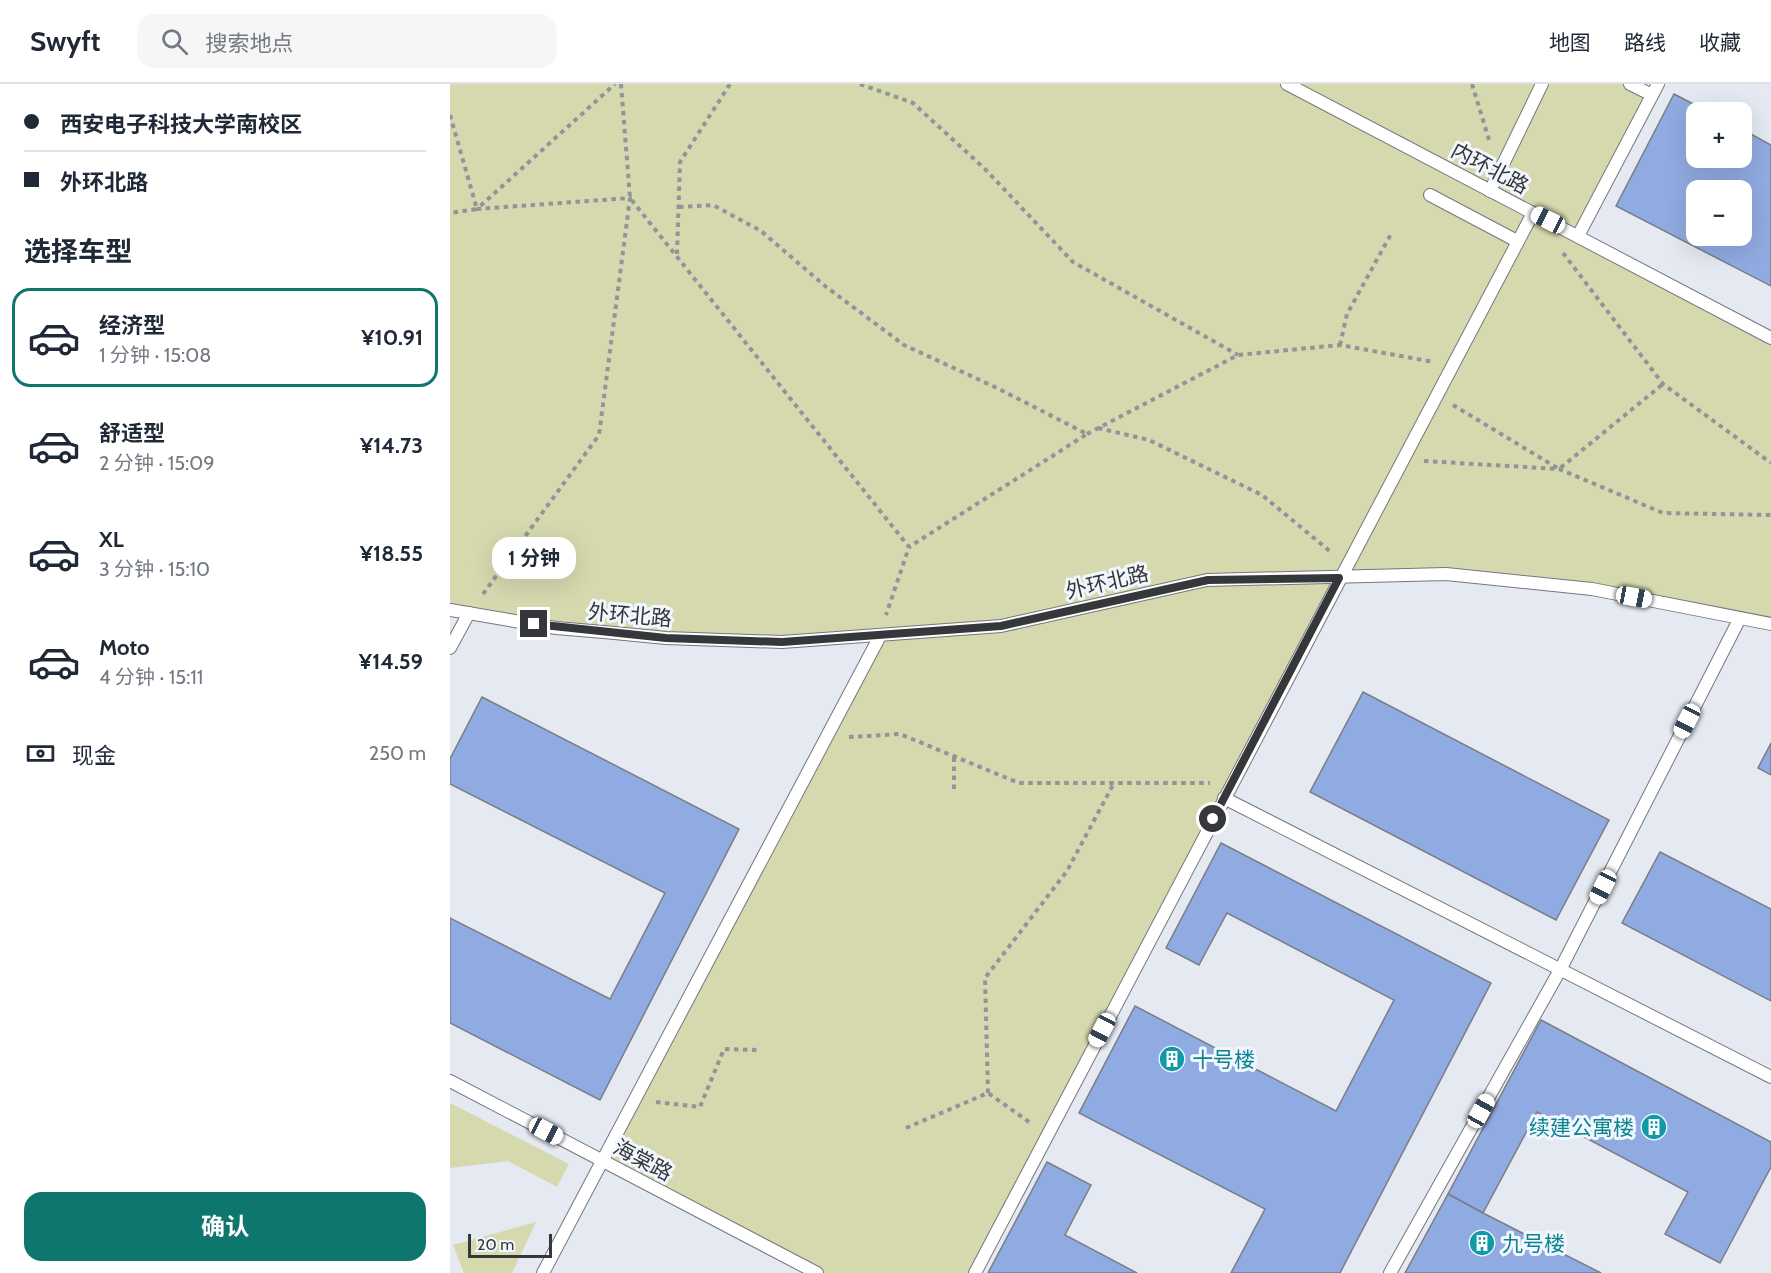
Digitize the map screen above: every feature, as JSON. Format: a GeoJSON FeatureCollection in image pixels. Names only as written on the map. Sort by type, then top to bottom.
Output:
{"type":"FeatureCollection","features":[{"type":"Feature","properties":{"kind":"lane","name":"内环北路"},"geometry":{"type":"LineString","coordinates":[[1287,84],[1771,338]]}},
{"type":"Feature","properties":{"kind":"lane"},"geometry":{"type":"LineString","coordinates":[[1490,191],[1542,84]]}},
{"type":"Feature","properties":{"kind":"lane"},"geometry":{"type":"LineString","coordinates":[[1578,236],[1655,89],[1630,84]]}},
{"type":"Feature","properties":{"kind":"lane"},"geometry":{"type":"LineString","coordinates":[[1430,195],[1517,242]]}},
{"type":"Feature","properties":{"kind":"lane"},"geometry":{"type":"LineString","coordinates":[[975,1273],[1346,564],[1533,213]]}},
{"type":"Feature","properties":{"kind":"lane","name":"外环北路"},"geometry":{"type":"LineString","coordinates":[[450,610],[556,628],[666,638],[782,642],[1001,626],[1208,580],[1446,574],[1592,589],[1771,624]]}},
{"type":"Feature","properties":{"kind":"lane"},"geometry":{"type":"LineString","coordinates":[[450,648],[469,613]]}},
{"type":"Feature","properties":{"kind":"lane"},"geometry":{"type":"LineString","coordinates":[[1390,1273],[1560,970],[1740,618]]}},
{"type":"Feature","properties":{"kind":"lane"},"geometry":{"type":"LineString","coordinates":[[543,1273],[880,636]]}},
{"type":"Feature","properties":{"kind":"lane"},"geometry":{"type":"LineString","coordinates":[[1224,798],[1771,1077]]}},
{"type":"Feature","properties":{"kind":"lane","name":"海棠路"},"geometry":{"type":"LineString","coordinates":[[450,1081],[817,1273]]}},
{"type":"Feature","properties":{"kind":"path"},"geometry":{"type":"LineString","coordinates":[[477,209],[615,84]]}},
{"type":"Feature","properties":{"kind":"path"},"geometry":{"type":"LineString","coordinates":[[469,613],[599,435],[630,198],[621,84]]}},
{"type":"Feature","properties":{"kind":"path"},"geometry":{"type":"LineString","coordinates":[[677,255],[680,162],[730,84]]}},
{"type":"Feature","properties":{"kind":"path"},"geometry":{"type":"LineString","coordinates":[[860,84],[913,103],[985,169],[1073,262],[1238,355]]}},
{"type":"Feature","properties":{"kind":"path"},"geometry":{"type":"LineString","coordinates":[[1472,84],[1499,172]]}},
{"type":"Feature","properties":{"kind":"path"},"geometry":{"type":"LineString","coordinates":[[450,115],[477,209]]}},
{"type":"Feature","properties":{"kind":"path"},"geometry":{"type":"LineString","coordinates":[[450,213],[630,198]]}},
{"type":"Feature","properties":{"kind":"path"},"geometry":{"type":"LineString","coordinates":[[630,198],[909,547]]}},
{"type":"Feature","properties":{"kind":"path"},"geometry":{"type":"LineString","coordinates":[[679,207],[713,205],[761,231],[825,286],[904,345],[997,388],[1087,434]]}},
{"type":"Feature","properties":{"kind":"path"},"geometry":{"type":"LineString","coordinates":[[1340,345],[1347,314],[1391,234]]}},
{"type":"Feature","properties":{"kind":"path"},"geometry":{"type":"LineString","coordinates":[[1562,251],[1663,384],[1771,463]]}},
{"type":"Feature","properties":{"kind":"path"},"geometry":{"type":"LineString","coordinates":[[880,636],[909,547],[1087,434],[1238,355],[1340,345],[1452,365]]}},
{"type":"Feature","properties":{"kind":"path"},"geometry":{"type":"LineString","coordinates":[[1402,459],[1559,469],[1663,384]]}},
{"type":"Feature","properties":{"kind":"path"},"geometry":{"type":"LineString","coordinates":[[1437,395],[1559,469],[1663,513],[1771,515]]}},
{"type":"Feature","properties":{"kind":"path"},"geometry":{"type":"LineString","coordinates":[[1098,428],[1149,440],[1262,495],[1346,564]]}},
{"type":"Feature","properties":{"kind":"path"},"geometry":{"type":"LineString","coordinates":[[826,738],[900,734],[1019,783],[1232,784]]}},
{"type":"Feature","properties":{"kind":"path"},"geometry":{"type":"LineString","coordinates":[[954,756],[954,789]]}},
{"type":"Feature","properties":{"kind":"path"},"geometry":{"type":"LineString","coordinates":[[988,1092],[985,978],[1067,871],[1114,783]]}},
{"type":"Feature","properties":{"kind":"path"},"geometry":{"type":"LineString","coordinates":[[635,1100],[700,1107],[724,1049],[758,1050]]}},
{"type":"Feature","properties":{"kind":"path"},"geometry":{"type":"LineString","coordinates":[[906,1128],[988,1092]]}},
{"type":"Feature","properties":{"kind":"path"},"geometry":{"type":"LineString","coordinates":[[988,1092],[1047,1135]]}},
{"type":"Feature","properties":{"kind":"green space"},"geometry":{"type":"Polygon","coordinates":[[[450,84],[1630,84],[1652,95],[1578,236],[1771,338],[1771,624],[1592,589],[1446,574],[1339,578],[974,1273],[817,1273],[603,1161],[879,636],[666,638],[450,610],[450,84]],[[1069,610],[895,634],[1001,626],[1069,610]]]}},
{"type":"Feature","properties":{"kind":"green space"},"geometry":{"type":"Polygon","coordinates":[[[450,1103],[569,1164],[557,1187],[508,1161],[450,1168],[450,1103]]]}},
{"type":"Feature","properties":{"kind":"green space"},"geometry":{"type":"Polygon","coordinates":[[[536,1222],[512,1273],[464,1273],[453,1245],[536,1222]]]}},
{"type":"Feature","properties":{"kind":"building"},"geometry":{"type":"Polygon","coordinates":[[[1674,94],[1690,102],[1686,102],[1686,168],[1752,168],[1752,135],[1771,145],[1771,286],[1694,246],[1752,246],[1752,180],[1686,180],[1686,242],[1616,206],[1674,94]]]}},
{"type":"Feature","properties":{"kind":"building"},"geometry":{"type":"Polygon","coordinates":[[[1363,692],[1609,820],[1556,920],[1310,792],[1363,692]]]}},
{"type":"Feature","properties":{"kind":"building"},"geometry":{"type":"Polygon","coordinates":[[[482,697],[739,829],[600,1100],[450,1023],[450,918],[610,999],[665,893],[450,784],[450,759],[482,697]]]}},
{"type":"Feature","properties":{"kind":"building"},"geometry":{"type":"Polygon","coordinates":[[[1771,743],[1771,775],[1758,768],[1771,743]]]}},
{"type":"Feature","properties":{"kind":"building","name":"十号楼"},"geometry":{"type":"Polygon","coordinates":[[[1221,843],[1491,983],[1340,1273],[1231,1273],[1265,1209],[1079,1113],[1135,1006],[1336,1111],[1394,1000],[1227,913],[1199,965],[1166,948],[1221,843]]]}},
{"type":"Feature","properties":{"kind":"building"},"geometry":{"type":"Polygon","coordinates":[[[1660,852],[1771,909],[1771,1001],[1622,923],[1660,852]]]}},
{"type":"Feature","properties":{"kind":"building","name":"续建公寓楼"},"geometry":{"type":"Polygon","coordinates":[[[1541,1020],[1771,1142],[1771,1167],[1720,1263],[1665,1234],[1688,1192],[1537,1112],[1483,1213],[1448,1194],[1541,1020]]]}},
{"type":"Feature","properties":{"kind":"building"},"geometry":{"type":"Polygon","coordinates":[[[1047,1162],[1091,1185],[1065,1235],[1137,1273],[988,1273],[1047,1162]]]}},
{"type":"Feature","properties":{"kind":"building","name":"九号楼"},"geometry":{"type":"Polygon","coordinates":[[[1448,1194],[1483,1213],[1601,1273],[1405,1273],[1448,1194]]]}},
{"type":"Feature","properties":{"kind":"place","name":"十号楼"},"geometry":{"type":"Point","coordinates":[1172,1059]}},
{"type":"Feature","properties":{"kind":"place","name":"续建公寓楼"},"geometry":{"type":"Point","coordinates":[1654,1127]}},
{"type":"Feature","properties":{"kind":"place","name":"九号楼"},"geometry":{"type":"Point","coordinates":[1482,1243]}},
{"type":"Feature","properties":{"kind":"route"},"geometry":{"type":"LineString","coordinates":[[534,624],[666,638],[782,642],[1001,626],[1208,580],[1339,578],[1213,819]]}}]}
